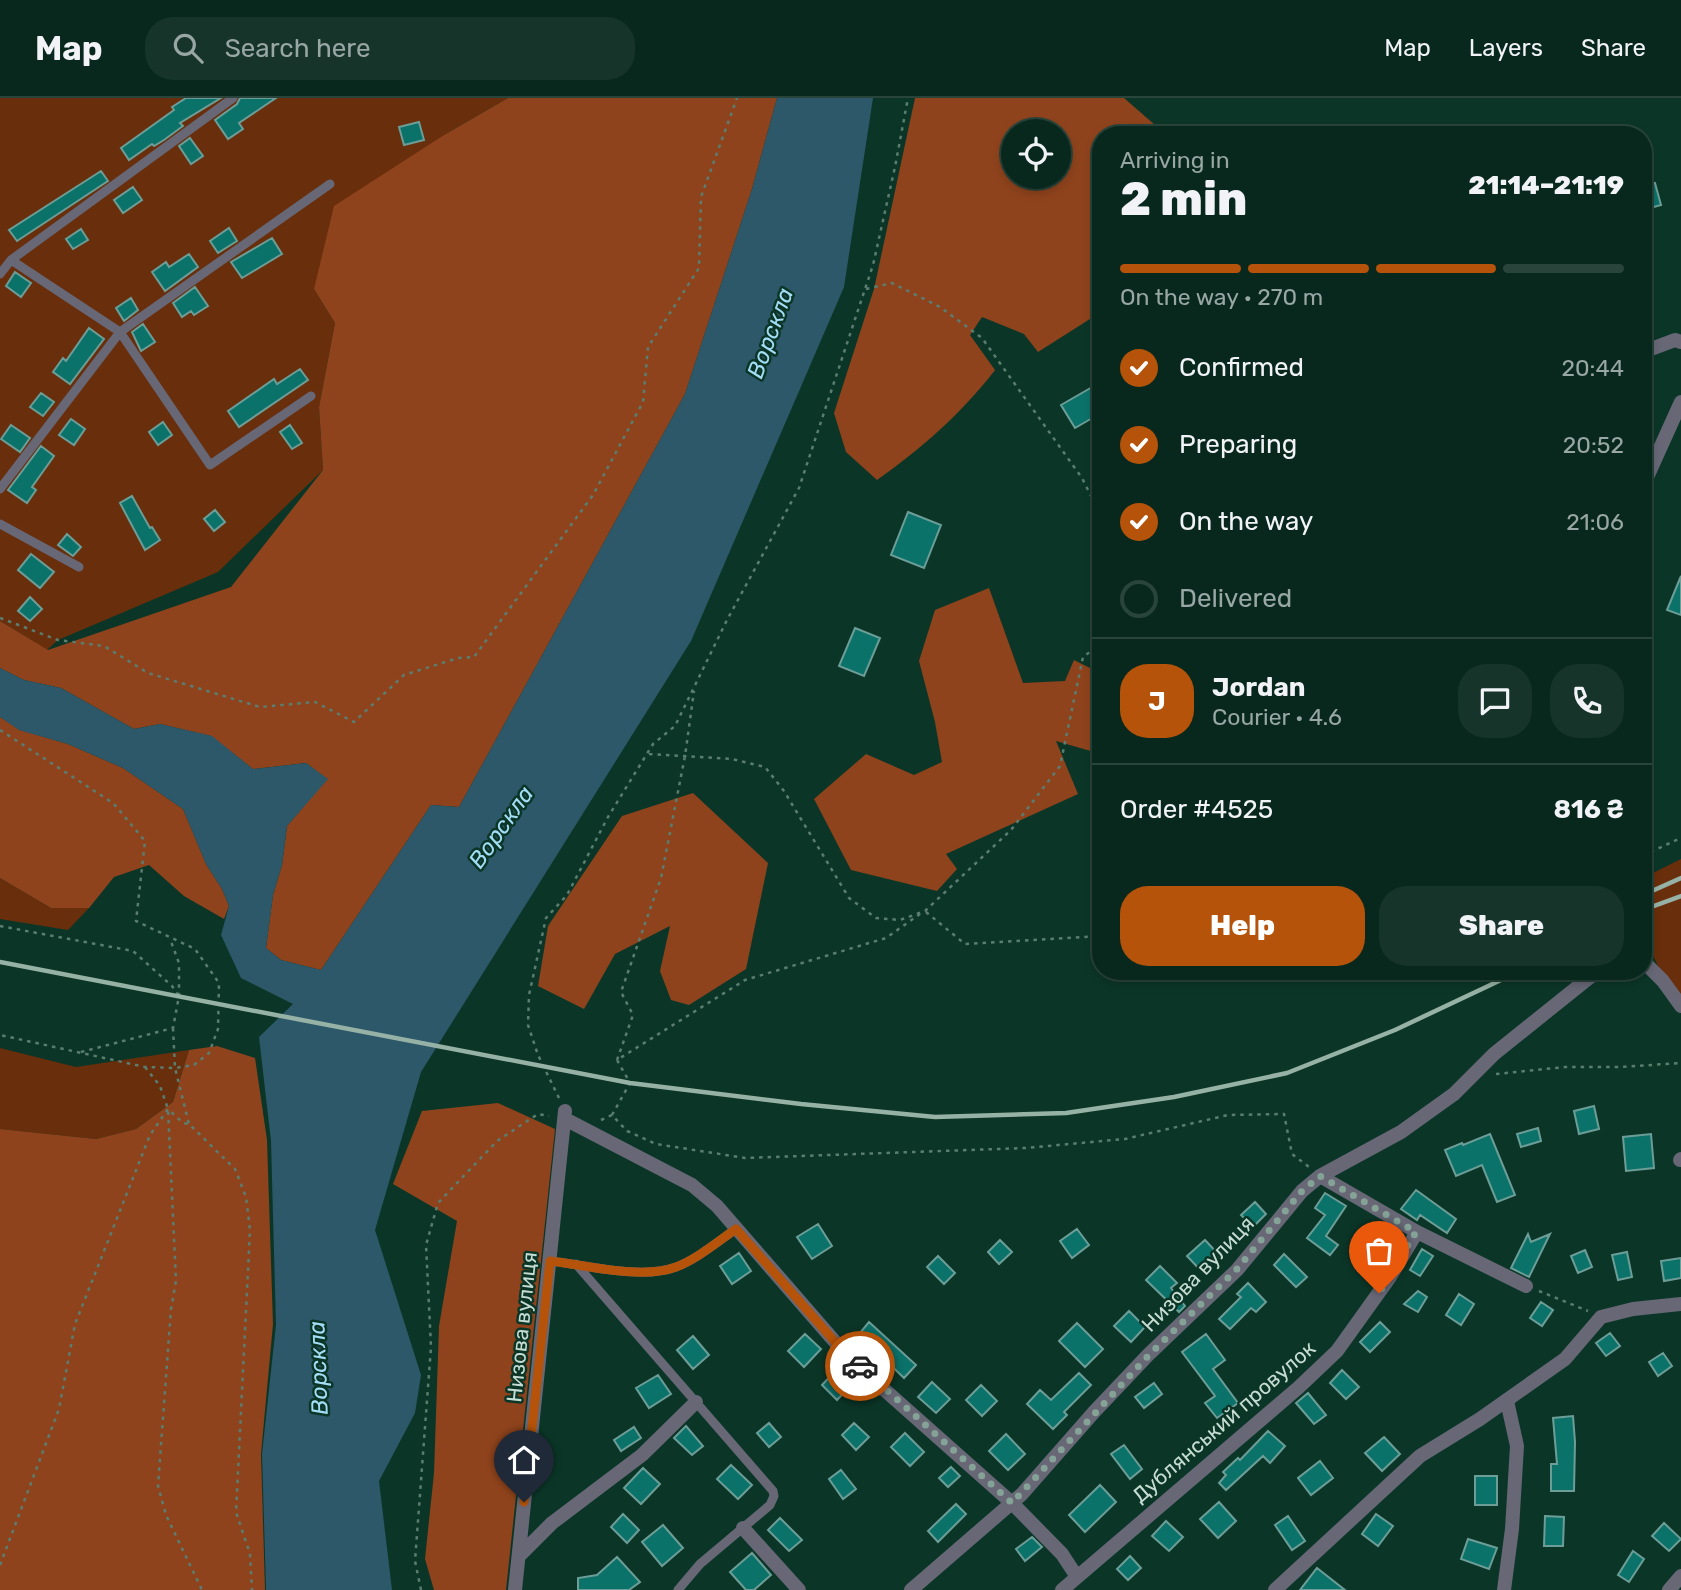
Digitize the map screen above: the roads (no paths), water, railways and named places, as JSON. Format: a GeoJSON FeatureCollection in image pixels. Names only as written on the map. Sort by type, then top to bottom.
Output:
{"type":"FeatureCollection","features":[{"type":"Feature","properties":{"kind":"street"},"geometry":{"type":"LineString","coordinates":[[1652,349],[1675,340],[1681,342]]}},
{"type":"Feature","properties":{"kind":"street"},"geometry":{"type":"LineString","coordinates":[[1652,466],[1681,402]]}},
{"type":"Feature","properties":{"kind":"street"},"geometry":{"type":"LineString","coordinates":[[1652,970],[1681,1006]]}},
{"type":"Feature","properties":{"kind":"street","name":"Низова вулиця"},"geometry":{"type":"LineString","coordinates":[[911,1590],[1012,1503],[1149,1355],[1237,1269],[1302,1191],[1320,1176],[1401,1132],[1454,1094],[1494,1054],[1586,980]]}},
{"type":"Feature","properties":{"kind":"street","name":"Низова вулиця"},"geometry":{"type":"LineString","coordinates":[[515,1590],[565,1115],[692,1185],[717,1206],[736,1229]]}},
{"type":"Feature","properties":{"kind":"street"},"geometry":{"type":"LineString","coordinates":[[1320,1176],[1416,1232],[1526,1286]]}},
{"type":"Feature","properties":{"kind":"street"},"geometry":{"type":"LineString","coordinates":[[736,1229],[836,1343],[1012,1503],[1062,1554],[1077,1577]]}},
{"type":"Feature","properties":{"kind":"street","name":"Дублянський провулок"},"geometry":{"type":"LineString","coordinates":[[1062,1590],[1298,1388],[1337,1351],[1390,1276],[1416,1232]]}},
{"type":"Feature","properties":{"kind":"street"},"geometry":{"type":"LineString","coordinates":[[1275,1590],[1420,1456],[1507,1401],[1565,1359],[1601,1317],[1633,1309],[1681,1304]]}},
{"type":"Feature","properties":{"kind":"street"},"geometry":{"type":"LineString","coordinates":[[1504,1590],[1512,1529],[1517,1446],[1507,1401]]}},
{"type":"Feature","properties":{"kind":"street"},"geometry":{"type":"LineString","coordinates":[[519,1556],[552,1523],[642,1455],[696,1402]]}},
{"type":"Feature","properties":{"kind":"street"},"geometry":{"type":"LineString","coordinates":[[743,1528],[800,1590]]}},
{"type":"Feature","properties":{"kind":"street"},"geometry":{"type":"LineString","coordinates":[[1669,1590],[1681,1576]]}},
{"type":"Feature","properties":{"kind":"lane"},"geometry":{"type":"LineString","coordinates":[[0,274],[11,260],[233,98]]}},
{"type":"Feature","properties":{"kind":"lane"},"geometry":{"type":"LineString","coordinates":[[0,489],[120,332],[330,184]]}},
{"type":"Feature","properties":{"kind":"lane"},"geometry":{"type":"LineString","coordinates":[[11,260],[120,332],[210,465],[311,396]]}},
{"type":"Feature","properties":{"kind":"lane"},"geometry":{"type":"LineString","coordinates":[[0,524],[79,567]]}},
{"type":"Feature","properties":{"kind":"lane"},"geometry":{"type":"LineString","coordinates":[[550,1261],[634,1271],[663,1271],[689,1261],[736,1229]]}},
{"type":"Feature","properties":{"kind":"lane"},"geometry":{"type":"LineString","coordinates":[[576,1264],[773,1490],[774,1496],[770,1505],[700,1564],[678,1590]]}},
{"type":"Feature","properties":{"kind":"water","name":"Ворскла"},"geometry":{"type":"Polygon","coordinates":[[[777,98],[873,98],[844,287],[691,641],[421,1072],[375,1230],[421,1375],[415,1413],[379,1481],[392,1590],[266,1590],[262,1454],[276,1325],[271,1141],[259,1037],[293,1004],[241,978],[221,935],[229,906],[206,864],[183,809],[123,768],[68,744],[19,730],[0,717],[0,668],[24,680],[61,688],[134,729],[160,724],[212,736],[253,769],[306,763],[328,779],[287,826],[266,948],[281,960],[321,970],[431,805],[459,807],[685,394],[752,189],[777,98]]]}},
{"type":"Feature","properties":{"kind":"railway"},"geometry":{"type":"LineString","coordinates":[[1652,891],[1681,878]]}},
{"type":"Feature","properties":{"kind":"railway"},"geometry":{"type":"LineString","coordinates":[[1652,907],[1681,896]]}},
{"type":"Feature","properties":{"kind":"railway"},"geometry":{"type":"LineString","coordinates":[[0,962],[630,1083],[935,1117],[1066,1113],[1174,1097],[1287,1073],[1395,1030],[1501,980]]}}]}
